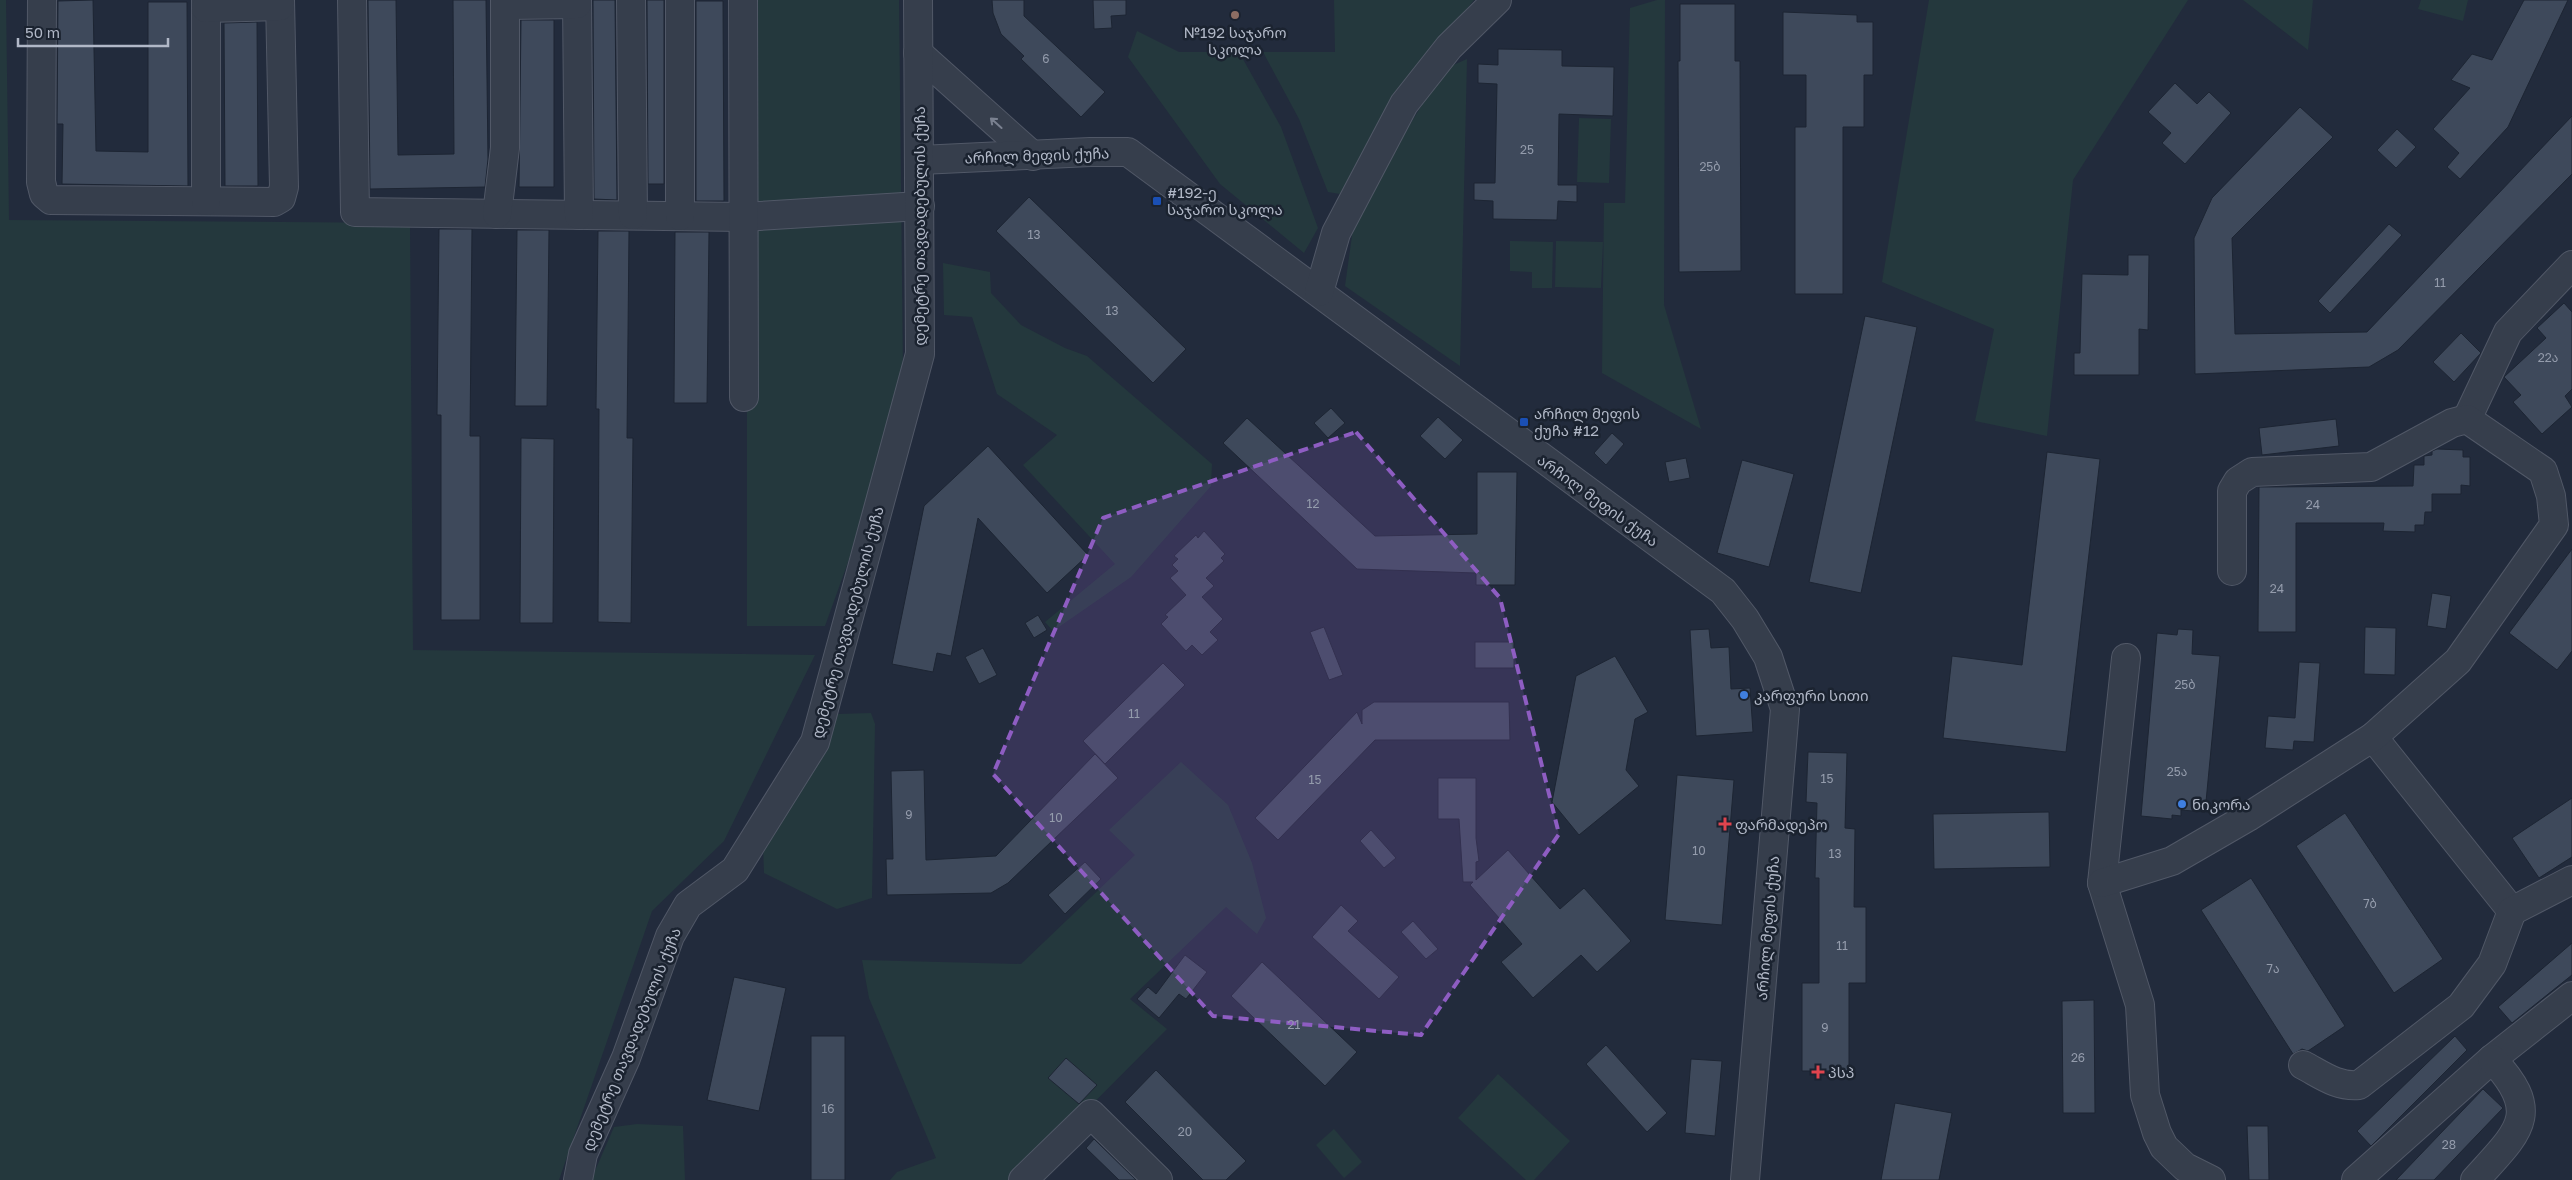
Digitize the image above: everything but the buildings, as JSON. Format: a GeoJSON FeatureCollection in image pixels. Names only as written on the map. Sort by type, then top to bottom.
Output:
{"type":"FeatureCollection","features":[{"type":"Feature","properties":{"kind":"street"},"geometry":{"type":"LineString","coordinates":[[42,0],[41,182],[44,194],[50,200],[274,202],[281,198],[284,187],[280,3],[206,4],[206,201]]}},
{"type":"Feature","properties":{"kind":"street"},"geometry":{"type":"LineString","coordinates":[[352,0],[355,212],[743,217],[920,206]]}},
{"type":"Feature","properties":{"kind":"street"},"geometry":{"type":"LineString","coordinates":[[631,0],[633,215]]}},
{"type":"Feature","properties":{"kind":"street"},"geometry":{"type":"LineString","coordinates":[[680,0],[680,216]]}},
{"type":"Feature","properties":{"kind":"street"},"geometry":{"type":"LineString","coordinates":[[743,0],[744,397]]}},
{"type":"Feature","properties":{"kind":"street","name":"დემეტრე თავდადებულის ქუჩა"},"geometry":{"type":"LineString","coordinates":[[578,1180],[583,1154],[626,1058],[683,902],[735,870],[815,742],[920,354],[918,0]]}},
{"type":"Feature","properties":{"kind":"street"},"geometry":{"type":"LineString","coordinates":[[1319,292],[1336,233],[1404,104],[1449,47],[1497,0]]}},
{"type":"Feature","properties":{"kind":"street"},"geometry":{"type":"LineString","coordinates":[[497,214],[505,148],[505,3],[577,2],[580,215]]}},
{"type":"Feature","properties":{"kind":"street"},"geometry":{"type":"LineString","coordinates":[[918,53],[1033,156]]}},
{"type":"Feature","properties":{"kind":"street","name":"არჩილ მეფის ქუჩა"},"geometry":{"type":"LineString","coordinates":[[920,160],[1128,152],[1723,591],[1745,619],[1768,657],[1785,709],[1745,1180]]}},
{"type":"Feature","properties":{"kind":"street"},"geometry":{"type":"LineString","coordinates":[[2467,419],[2508,332],[2572,265]]}},
{"type":"Feature","properties":{"kind":"street"},"geometry":{"type":"LineString","coordinates":[[2102,883],[2172,861],[2248,817],[2373,737],[2458,661],[2554,525],[2551,496],[2543,471],[2467,419],[2452,423],[2372,467],[2252,472],[2238,481],[2232,491],[2232,571]]}},
{"type":"Feature","properties":{"kind":"street"},"geometry":{"type":"LineString","coordinates":[[2126,658],[2102,883],[2140,1005],[2145,1095],[2157,1133],[2164,1147],[2185,1167],[2211,1180]]}},
{"type":"Feature","properties":{"kind":"street"},"geometry":{"type":"LineString","coordinates":[[2373,737],[2512,911]]}},
{"type":"Feature","properties":{"kind":"street"},"geometry":{"type":"LineString","coordinates":[[2303,1065],[2334,1082],[2346,1086],[2359,1085],[2461,1006],[2492,964],[2512,911],[2572,880]]}},
{"type":"Feature","properties":{"kind":"street"},"geometry":{"type":"LineString","coordinates":[[2356,1180],[2492,1059],[2572,996]]}},
{"type":"Feature","properties":{"kind":"street"},"geometry":{"type":"LineString","coordinates":[[2475,1180],[2516,1129],[2523,1113],[2520,1097],[2510,1078],[2492,1059]]}},
{"type":"Feature","properties":{"kind":"street"},"geometry":{"type":"LineString","coordinates":[[1023,1180],[1091,1114],[1158,1180]]}},
{"type":"Feature","properties":{"kind":"highlighted area"},"geometry":{"type":"Polygon","coordinates":[[[1356,432],[1500,598],[1559,834],[1421,1035],[1213,1016],[993,774],[1103,518],[1356,432]]]}},
{"type":"Feature","properties":{"kind":"green space"},"geometry":{"type":"Polygon","coordinates":[[[0,0],[6,0],[9,220],[410,223],[413,650],[815,655],[724,841],[652,911],[559,1180],[0,1180],[0,0]]]}},
{"type":"Feature","properties":{"kind":"green space"},"geometry":{"type":"Polygon","coordinates":[[[747,0],[899,0],[903,371],[865,515],[825,626],[747,626],[747,0]]]}},
{"type":"Feature","properties":{"kind":"green space"},"geometry":{"type":"Polygon","coordinates":[[[1334,0],[1474,0],[1387,109],[1346,195],[1328,192],[1299,119],[1263,52],[1335,52],[1334,0]]]}},
{"type":"Feature","properties":{"kind":"green space"},"geometry":{"type":"Polygon","coordinates":[[[1657,0],[1665,0],[1664,305],[1701,429],[1602,373],[1604,203],[1625,203],[1630,8],[1657,0]]]}},
{"type":"Feature","properties":{"kind":"green space"},"geometry":{"type":"Polygon","coordinates":[[[1929,0],[2188,0],[2073,180],[2047,436],[1975,421],[1994,329],[1882,282],[1929,0]]]}},
{"type":"Feature","properties":{"kind":"green space"},"geometry":{"type":"Polygon","coordinates":[[[2243,0],[2313,0],[2308,50],[2243,0]]]}},
{"type":"Feature","properties":{"kind":"green space"},"geometry":{"type":"Polygon","coordinates":[[[2421,0],[2468,0],[2463,21],[2418,9],[2421,0]]]}},
{"type":"Feature","properties":{"kind":"green space"},"geometry":{"type":"Polygon","coordinates":[[[1137,31],[1179,52],[1239,52],[1281,127],[1318,228],[1304,253],[1220,184],[1128,57],[1137,31]]]}},
{"type":"Feature","properties":{"kind":"green space"},"geometry":{"type":"Polygon","coordinates":[[[1467,59],[1460,366],[1345,286],[1355,214],[1444,69],[1467,59]]]}},
{"type":"Feature","properties":{"kind":"green space"},"geometry":{"type":"Polygon","coordinates":[[[1579,118],[1611,119],[1609,183],[1577,182],[1579,118]]]}},
{"type":"Feature","properties":{"kind":"green space"},"geometry":{"type":"Polygon","coordinates":[[[1510,241],[1553,242],[1552,288],[1532,288],[1532,272],[1510,271],[1510,241]]]}},
{"type":"Feature","properties":{"kind":"green space"},"geometry":{"type":"Polygon","coordinates":[[[1556,241],[1603,242],[1601,288],[1555,287],[1556,241]]]}},
{"type":"Feature","properties":{"kind":"green space"},"geometry":{"type":"Polygon","coordinates":[[[943,263],[990,272],[991,293],[1021,325],[1065,348],[1087,356],[1212,464],[1211,486],[1131,577],[1053,631],[1045,622],[1115,564],[1023,465],[1057,435],[997,394],[972,317],[944,315],[943,263]]]}},
{"type":"Feature","properties":{"kind":"green space"},"geometry":{"type":"Polygon","coordinates":[[[871,713],[875,724],[872,898],[837,909],[764,873],[763,846],[825,731],[838,714],[871,713]]]}},
{"type":"Feature","properties":{"kind":"green space"},"geometry":{"type":"Polygon","coordinates":[[[1181,762],[1228,805],[1252,863],[1266,918],[1257,934],[1226,907],[1130,999],[1167,1029],[1017,1180],[890,1180],[897,1172],[936,1158],[869,998],[862,960],[1021,964],[1135,855],[1109,830],[1181,762]]]}},
{"type":"Feature","properties":{"kind":"green space"},"geometry":{"type":"Polygon","coordinates":[[[1498,1074],[1570,1141],[1534,1180],[1526,1180],[1458,1118],[1498,1074]]]}},
{"type":"Feature","properties":{"kind":"green space"},"geometry":{"type":"Polygon","coordinates":[[[637,1124],[683,1126],[685,1180],[591,1180],[614,1127],[637,1124]]]}},
{"type":"Feature","properties":{"kind":"green space"},"geometry":{"type":"Polygon","coordinates":[[[1334,1129],[1362,1162],[1344,1178],[1316,1145],[1334,1129]]]}},
{"type":"Feature","properties":{"kind":"place","name":"№192 საჯარო სკოლა"},"geometry":{"type":"Point","coordinates":[1235,15]}},
{"type":"Feature","properties":{"kind":"place","name":"#192-ე საჯარო სკოლა"},"geometry":{"type":"Point","coordinates":[1157,201]}},
{"type":"Feature","properties":{"kind":"place","name":"არჩილ მეფის ქუჩა #12"},"geometry":{"type":"Point","coordinates":[1524,422]}},
{"type":"Feature","properties":{"kind":"place","name":"კარფური სითი"},"geometry":{"type":"Point","coordinates":[1744,695]}},
{"type":"Feature","properties":{"kind":"place","name":"ნიკორა"},"geometry":{"type":"Point","coordinates":[2182,804]}},
{"type":"Feature","properties":{"kind":"place","name":"ფარმადეპო"},"geometry":{"type":"Point","coordinates":[1725,824]}},
{"type":"Feature","properties":{"kind":"place","name":"პსპ"},"geometry":{"type":"Point","coordinates":[1818,1072]}}]}
